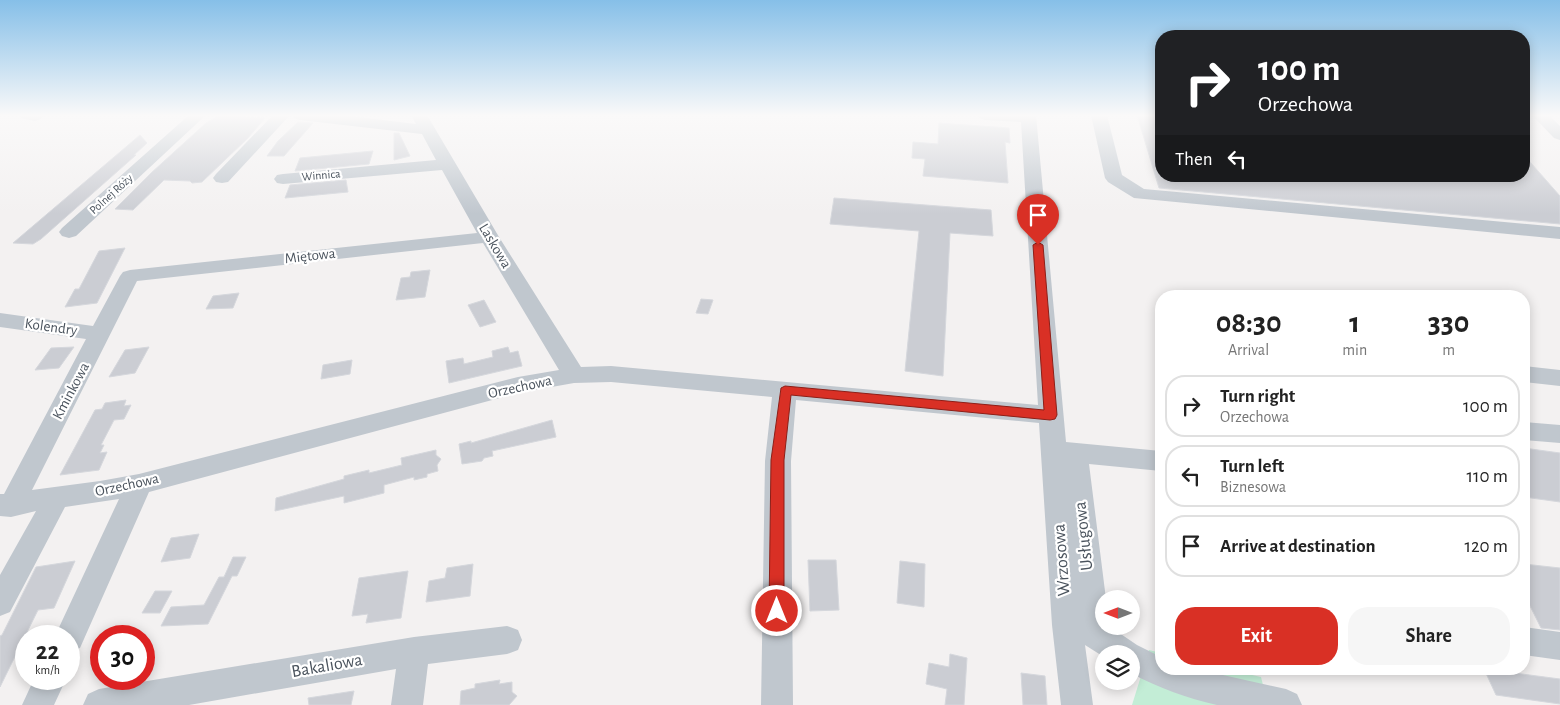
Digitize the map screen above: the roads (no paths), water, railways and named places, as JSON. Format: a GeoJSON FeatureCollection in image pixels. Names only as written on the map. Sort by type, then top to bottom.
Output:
{"type":"FeatureCollection","features":[{"type":"Feature","properties":{"kind":"street","name":"Polnej Róży"},"geometry":{"type":"LineString","coordinates":[[70,232],[162,148]]}},
{"type":"Feature","properties":{"kind":"street"},"geometry":{"type":"LineString","coordinates":[[222,178],[251,148]]}},
{"type":"Feature","properties":{"kind":"street","name":"Laskowa"},"geometry":{"type":"LineString","coordinates":[[439,148],[489,237],[574,374]]}},
{"type":"Feature","properties":{"kind":"street","name":"Wrzosowa"},"geometry":{"type":"LineString","coordinates":[[1030,148],[1050,415],[1064,452],[1067,625],[1077,705]]}},
{"type":"Feature","properties":{"kind":"street"},"geometry":{"type":"LineString","coordinates":[[1107,148],[1114,178],[1140,194],[1560,233]]}},
{"type":"Feature","properties":{"kind":"street","name":"Winnica"},"geometry":{"type":"LineString","coordinates":[[283,179],[448,164]]}},
{"type":"Feature","properties":{"kind":"street","name":"Miętowa"},"geometry":{"type":"LineString","coordinates":[[130,276],[489,237]]}},
{"type":"Feature","properties":{"kind":"street","name":"Kminkowa"},"geometry":{"type":"LineString","coordinates":[[5,506],[101,334],[130,276]]}},
{"type":"Feature","properties":{"kind":"street","name":"Kolendry"},"geometry":{"type":"LineString","coordinates":[[0,320],[101,334]]}},
{"type":"Feature","properties":{"kind":"street","name":"Orzechowa"},"geometry":{"type":"LineString","coordinates":[[5,506],[139,484],[518,385],[574,374],[611,374],[1050,415]]}},
{"type":"Feature","properties":{"kind":"street"},"geometry":{"type":"LineString","coordinates":[[1530,375],[1560,378]]}},
{"type":"Feature","properties":{"kind":"street"},"geometry":{"type":"LineString","coordinates":[[777,705],[777,470],[785,391]]}},
{"type":"Feature","properties":{"kind":"street"},"geometry":{"type":"LineString","coordinates":[[1530,432],[1560,434]]}},
{"type":"Feature","properties":{"kind":"street"},"geometry":{"type":"LineString","coordinates":[[1064,452],[1155,460]]}},
{"type":"Feature","properties":{"kind":"street","name":"Usługowa"},"geometry":{"type":"LineString","coordinates":[[1064,452],[1095,635],[1111,645]]}},
{"type":"Feature","properties":{"kind":"street"},"geometry":{"type":"LineString","coordinates":[[75,625],[139,484]]}},
{"type":"Feature","properties":{"kind":"street"},"geometry":{"type":"LineString","coordinates":[[0,603],[56,499]]}},
{"type":"Feature","properties":{"kind":"street","name":"Bakaliowa"},"geometry":{"type":"LineString","coordinates":[[99,705],[147,701],[414,651],[507,640]]}},
{"type":"Feature","properties":{"kind":"street"},"geometry":{"type":"LineString","coordinates":[[1530,642],[1560,646]]}},
{"type":"Feature","properties":{"kind":"street"},"geometry":{"type":"LineString","coordinates":[[407,705],[414,651]]}},
{"type":"Feature","properties":{"kind":"street"},"geometry":{"type":"LineString","coordinates":[[1140,662],[1155,670]]}},
{"type":"Feature","properties":{"kind":"street"},"geometry":{"type":"LineString","coordinates":[[1169,675],[1207,688],[1286,705]]}},
{"type":"Feature","properties":{"kind":"street"},"geometry":{"type":"LineString","coordinates":[[38,705],[45,690]]}}]}
